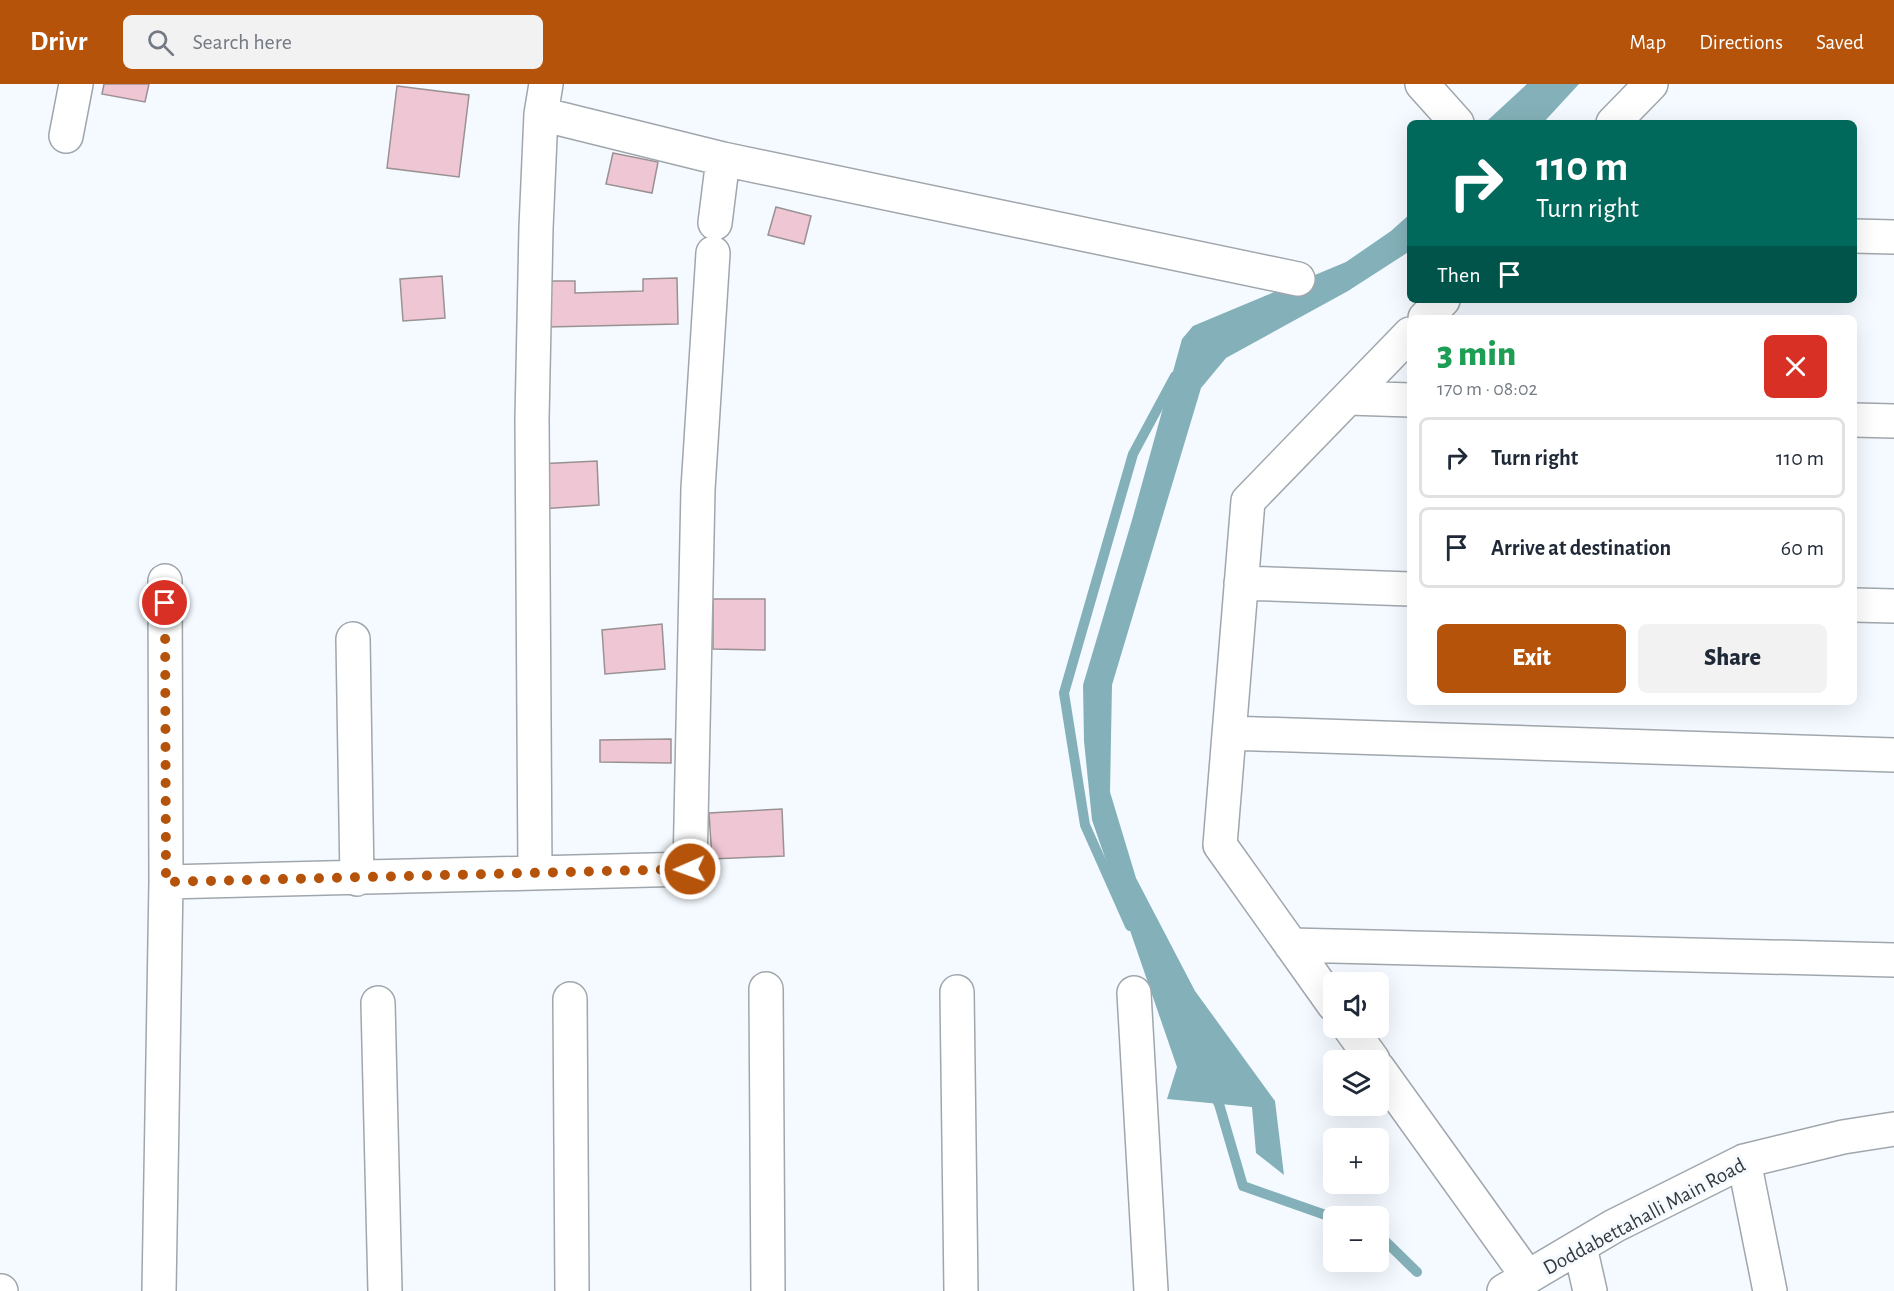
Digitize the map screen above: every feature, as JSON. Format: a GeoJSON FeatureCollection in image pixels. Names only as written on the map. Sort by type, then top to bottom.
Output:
{"type":"FeatureCollection","features":[{"type":"Feature","properties":{"kind":"street"},"geometry":{"type":"LineString","coordinates":[[66,136],[76,84]]}},
{"type":"Feature","properties":{"kind":"street"},"geometry":{"type":"LineString","coordinates":[[1422,84],[1454,120]]}},
{"type":"Feature","properties":{"kind":"street"},"geometry":{"type":"LineString","coordinates":[[1616,120],[1651,84]]}},
{"type":"Feature","properties":{"kind":"street"},"geometry":{"type":"LineString","coordinates":[[535,873],[532,419],[536,228],[544,99],[723,159],[1298,279]]}},
{"type":"Feature","properties":{"kind":"street"},"geometry":{"type":"LineString","coordinates":[[166,882],[690,869],[698,489],[714,238],[723,159]]}},
{"type":"Feature","properties":{"kind":"street"},"geometry":{"type":"LineString","coordinates":[[1857,236],[1894,237]]}},
{"type":"Feature","properties":{"kind":"street"},"geometry":{"type":"LineString","coordinates":[[1428,315],[1440,303]]}},
{"type":"Feature","properties":{"kind":"street"},"geometry":{"type":"LineString","coordinates":[[1323,990],[1220,845],[1248,501],[1407,337]]}},
{"type":"Feature","properties":{"kind":"street"},"geometry":{"type":"LineString","coordinates":[[1349,398],[1407,400]]}},
{"type":"Feature","properties":{"kind":"street"},"geometry":{"type":"LineString","coordinates":[[1857,420],[1894,421]]}},
{"type":"Feature","properties":{"kind":"street"},"geometry":{"type":"LineString","coordinates":[[159,1291],[166,882],[165,581]]}},
{"type":"Feature","properties":{"kind":"street"},"geometry":{"type":"LineString","coordinates":[[1241,584],[1407,589]]}},
{"type":"Feature","properties":{"kind":"street"},"geometry":{"type":"LineString","coordinates":[[1857,604],[1894,606]]}},
{"type":"Feature","properties":{"kind":"street"},"geometry":{"type":"LineString","coordinates":[[353,639],[357,879]]}},
{"type":"Feature","properties":{"kind":"street"},"geometry":{"type":"LineString","coordinates":[[1229,733],[1894,755]]}},
{"type":"Feature","properties":{"kind":"street"},"geometry":{"type":"LineString","coordinates":[[1291,945],[1894,960]]}},
{"type":"Feature","properties":{"kind":"street"},"geometry":{"type":"LineString","coordinates":[[766,989],[768,1291]]}},
{"type":"Feature","properties":{"kind":"street"},"geometry":{"type":"LineString","coordinates":[[957,992],[961,1291]]}},
{"type":"Feature","properties":{"kind":"street"},"geometry":{"type":"LineString","coordinates":[[1134,993],[1151,1291]]}},
{"type":"Feature","properties":{"kind":"street"},"geometry":{"type":"LineString","coordinates":[[570,999],[572,1291]]}},
{"type":"Feature","properties":{"kind":"street"},"geometry":{"type":"LineString","coordinates":[[378,1003],[385,1291]]}},
{"type":"Feature","properties":{"kind":"street"},"geometry":{"type":"LineString","coordinates":[[1389,1085],[1516,1284]]}},
{"type":"Feature","properties":{"kind":"street","name":"Doddabettahalli Main Road"},"geometry":{"type":"LineString","coordinates":[[1516,1284],[1614,1227],[1744,1161],[1843,1137],[1894,1129]]}},
{"type":"Feature","properties":{"kind":"street"},"geometry":{"type":"LineString","coordinates":[[1744,1161],[1770,1291]]}},
{"type":"Feature","properties":{"kind":"street"},"geometry":{"type":"LineString","coordinates":[[1580,1247],[1590,1291]]}},
{"type":"Feature","properties":{"kind":"water"},"geometry":{"type":"Polygon","coordinates":[[[1527,84],[1579,84],[1546,120],[1488,120],[1527,84]]]}},
{"type":"Feature","properties":{"kind":"water"},"geometry":{"type":"Polygon","coordinates":[[[1407,217],[1407,253],[1348,291],[1226,358],[1201,388],[1112,685],[1110,792],[1136,878],[1195,991],[1275,1101],[1284,1175],[1256,1153],[1252,1107],[1167,1099],[1177,1067],[1092,820],[1084,741],[1083,685],[1182,339],[1193,326],[1346,262],[1391,231],[1407,217]]]}},
{"type":"Feature","properties":{"kind":"building"},"geometry":{"type":"Polygon","coordinates":[[[104,84],[149,84],[145,102],[102,94],[104,84]]]}},
{"type":"Feature","properties":{"kind":"building"},"geometry":{"type":"Polygon","coordinates":[[[397,86],[469,95],[459,177],[387,168],[397,86]]]}},
{"type":"Feature","properties":{"kind":"building"},"geometry":{"type":"Polygon","coordinates":[[[613,153],[658,162],[652,193],[606,184],[613,153]]]}},
{"type":"Feature","properties":{"kind":"building"},"geometry":{"type":"Polygon","coordinates":[[[776,207],[811,216],[804,244],[768,235],[776,207]]]}},
{"type":"Feature","properties":{"kind":"building"},"geometry":{"type":"Polygon","coordinates":[[[442,276],[445,318],[403,321],[400,279],[442,276]]]}},
{"type":"Feature","properties":{"kind":"building"},"geometry":{"type":"Polygon","coordinates":[[[677,278],[678,324],[547,327],[545,281],[575,281],[575,293],[643,291],[643,279],[677,278]]]}},
{"type":"Feature","properties":{"kind":"building"},"geometry":{"type":"Polygon","coordinates":[[[597,461],[599,505],[540,509],[537,464],[597,461]]]}},
{"type":"Feature","properties":{"kind":"building"},"geometry":{"type":"Polygon","coordinates":[[[713,599],[765,599],[765,650],[713,649],[713,599]]]}},
{"type":"Feature","properties":{"kind":"building"},"geometry":{"type":"Polygon","coordinates":[[[662,624],[665,669],[605,674],[602,630],[662,624]]]}},
{"type":"Feature","properties":{"kind":"building"},"geometry":{"type":"Polygon","coordinates":[[[671,739],[671,763],[600,762],[600,740],[671,739]]]}},
{"type":"Feature","properties":{"kind":"building"},"geometry":{"type":"Polygon","coordinates":[[[782,809],[784,856],[712,859],[709,813],[782,809]]]}},
{"type":"Feature","properties":{"kind":"waterway"},"geometry":{"type":"LineString","coordinates":[[1130,926],[1085,825],[1064,693],[1133,454],[1175,376]]}},
{"type":"Feature","properties":{"kind":"waterway"},"geometry":{"type":"LineString","coordinates":[[1213,1093],[1219,1104],[1243,1186],[1323,1214]]}},
{"type":"Feature","properties":{"kind":"waterway"},"geometry":{"type":"LineString","coordinates":[[1389,1245],[1417,1272]]}},
{"type":"Feature","properties":{"kind":"route"},"geometry":{"type":"LineString","coordinates":[[165,603],[166,882],[690,869]]}}]}
